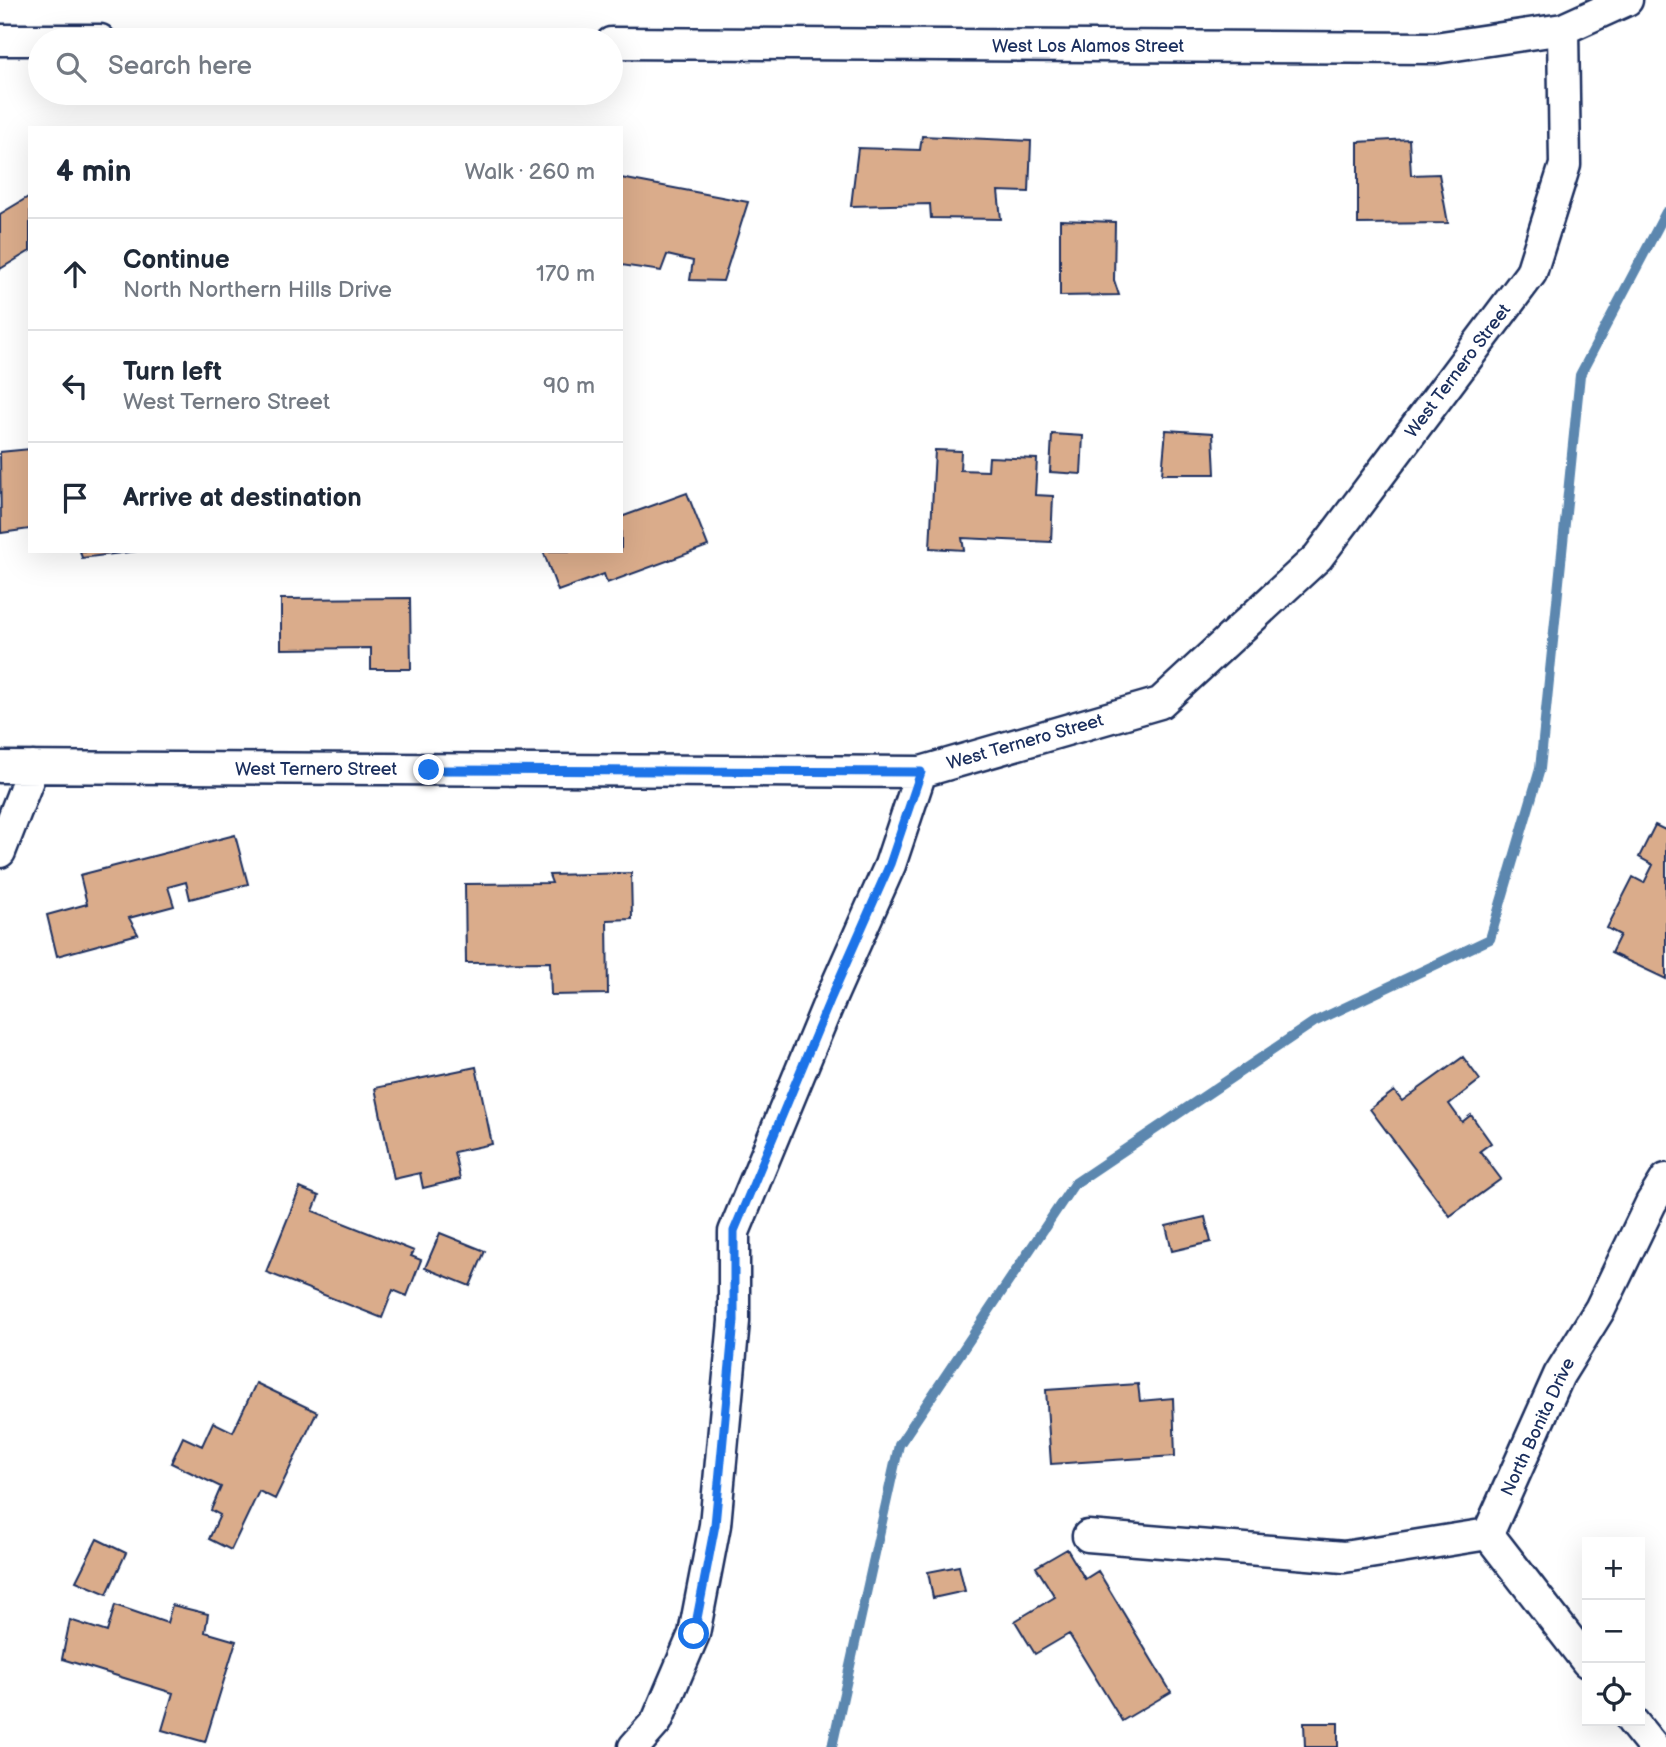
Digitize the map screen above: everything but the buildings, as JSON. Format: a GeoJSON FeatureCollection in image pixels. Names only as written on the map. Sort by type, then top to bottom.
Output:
{"type":"FeatureCollection","features":[{"type":"Feature","properties":{"kind":"street"},"geometry":{"type":"LineString","coordinates":[[1563,29],[1627,0]]}},
{"type":"Feature","properties":{"kind":"street","name":"West Los Alamos Street"},"geometry":{"type":"LineString","coordinates":[[623,43],[1435,48],[1563,29]]}},
{"type":"Feature","properties":{"kind":"street","name":"West Ternero Street"},"geometry":{"type":"LineString","coordinates":[[0,767],[921,772],[1160,703],[1318,557],[1531,273],[1565,165],[1563,29]]}},
{"type":"Feature","properties":{"kind":"street"},"geometry":{"type":"LineString","coordinates":[[0,40],[28,40]]}},
{"type":"Feature","properties":{"kind":"street"},"geometry":{"type":"LineString","coordinates":[[0,852],[33,767]]}},
{"type":"Feature","properties":{"kind":"street"},"geometry":{"type":"LineString","coordinates":[[634,1747],[657,1721],[694,1634],[715,1525],[734,1321],[734,1231],[890,864],[921,772]]}},
{"type":"Feature","properties":{"kind":"street","name":"North Bonita Drive"},"geometry":{"type":"LineString","coordinates":[[1488,1534],[1559,1376],[1600,1310],[1651,1203],[1666,1179]]}},
{"type":"Feature","properties":{"kind":"street"},"geometry":{"type":"LineString","coordinates":[[1088,1536],[1344,1557],[1488,1534],[1582,1656]]}},
{"type":"Feature","properties":{"kind":"street"},"geometry":{"type":"LineString","coordinates":[[1636,1726],[1653,1747]]}},
{"type":"Feature","properties":{"kind":"waterway"},"geometry":{"type":"LineString","coordinates":[[832,1747],[899,1445],[1074,1184],[1314,1022],[1490,939],[1540,769],[1580,375],[1666,212]]}},
{"type":"Feature","properties":{"kind":"route"},"geometry":{"type":"LineString","coordinates":[[429,770],[921,772],[890,864],[734,1231],[734,1321],[715,1525],[694,1634]]}}]}
